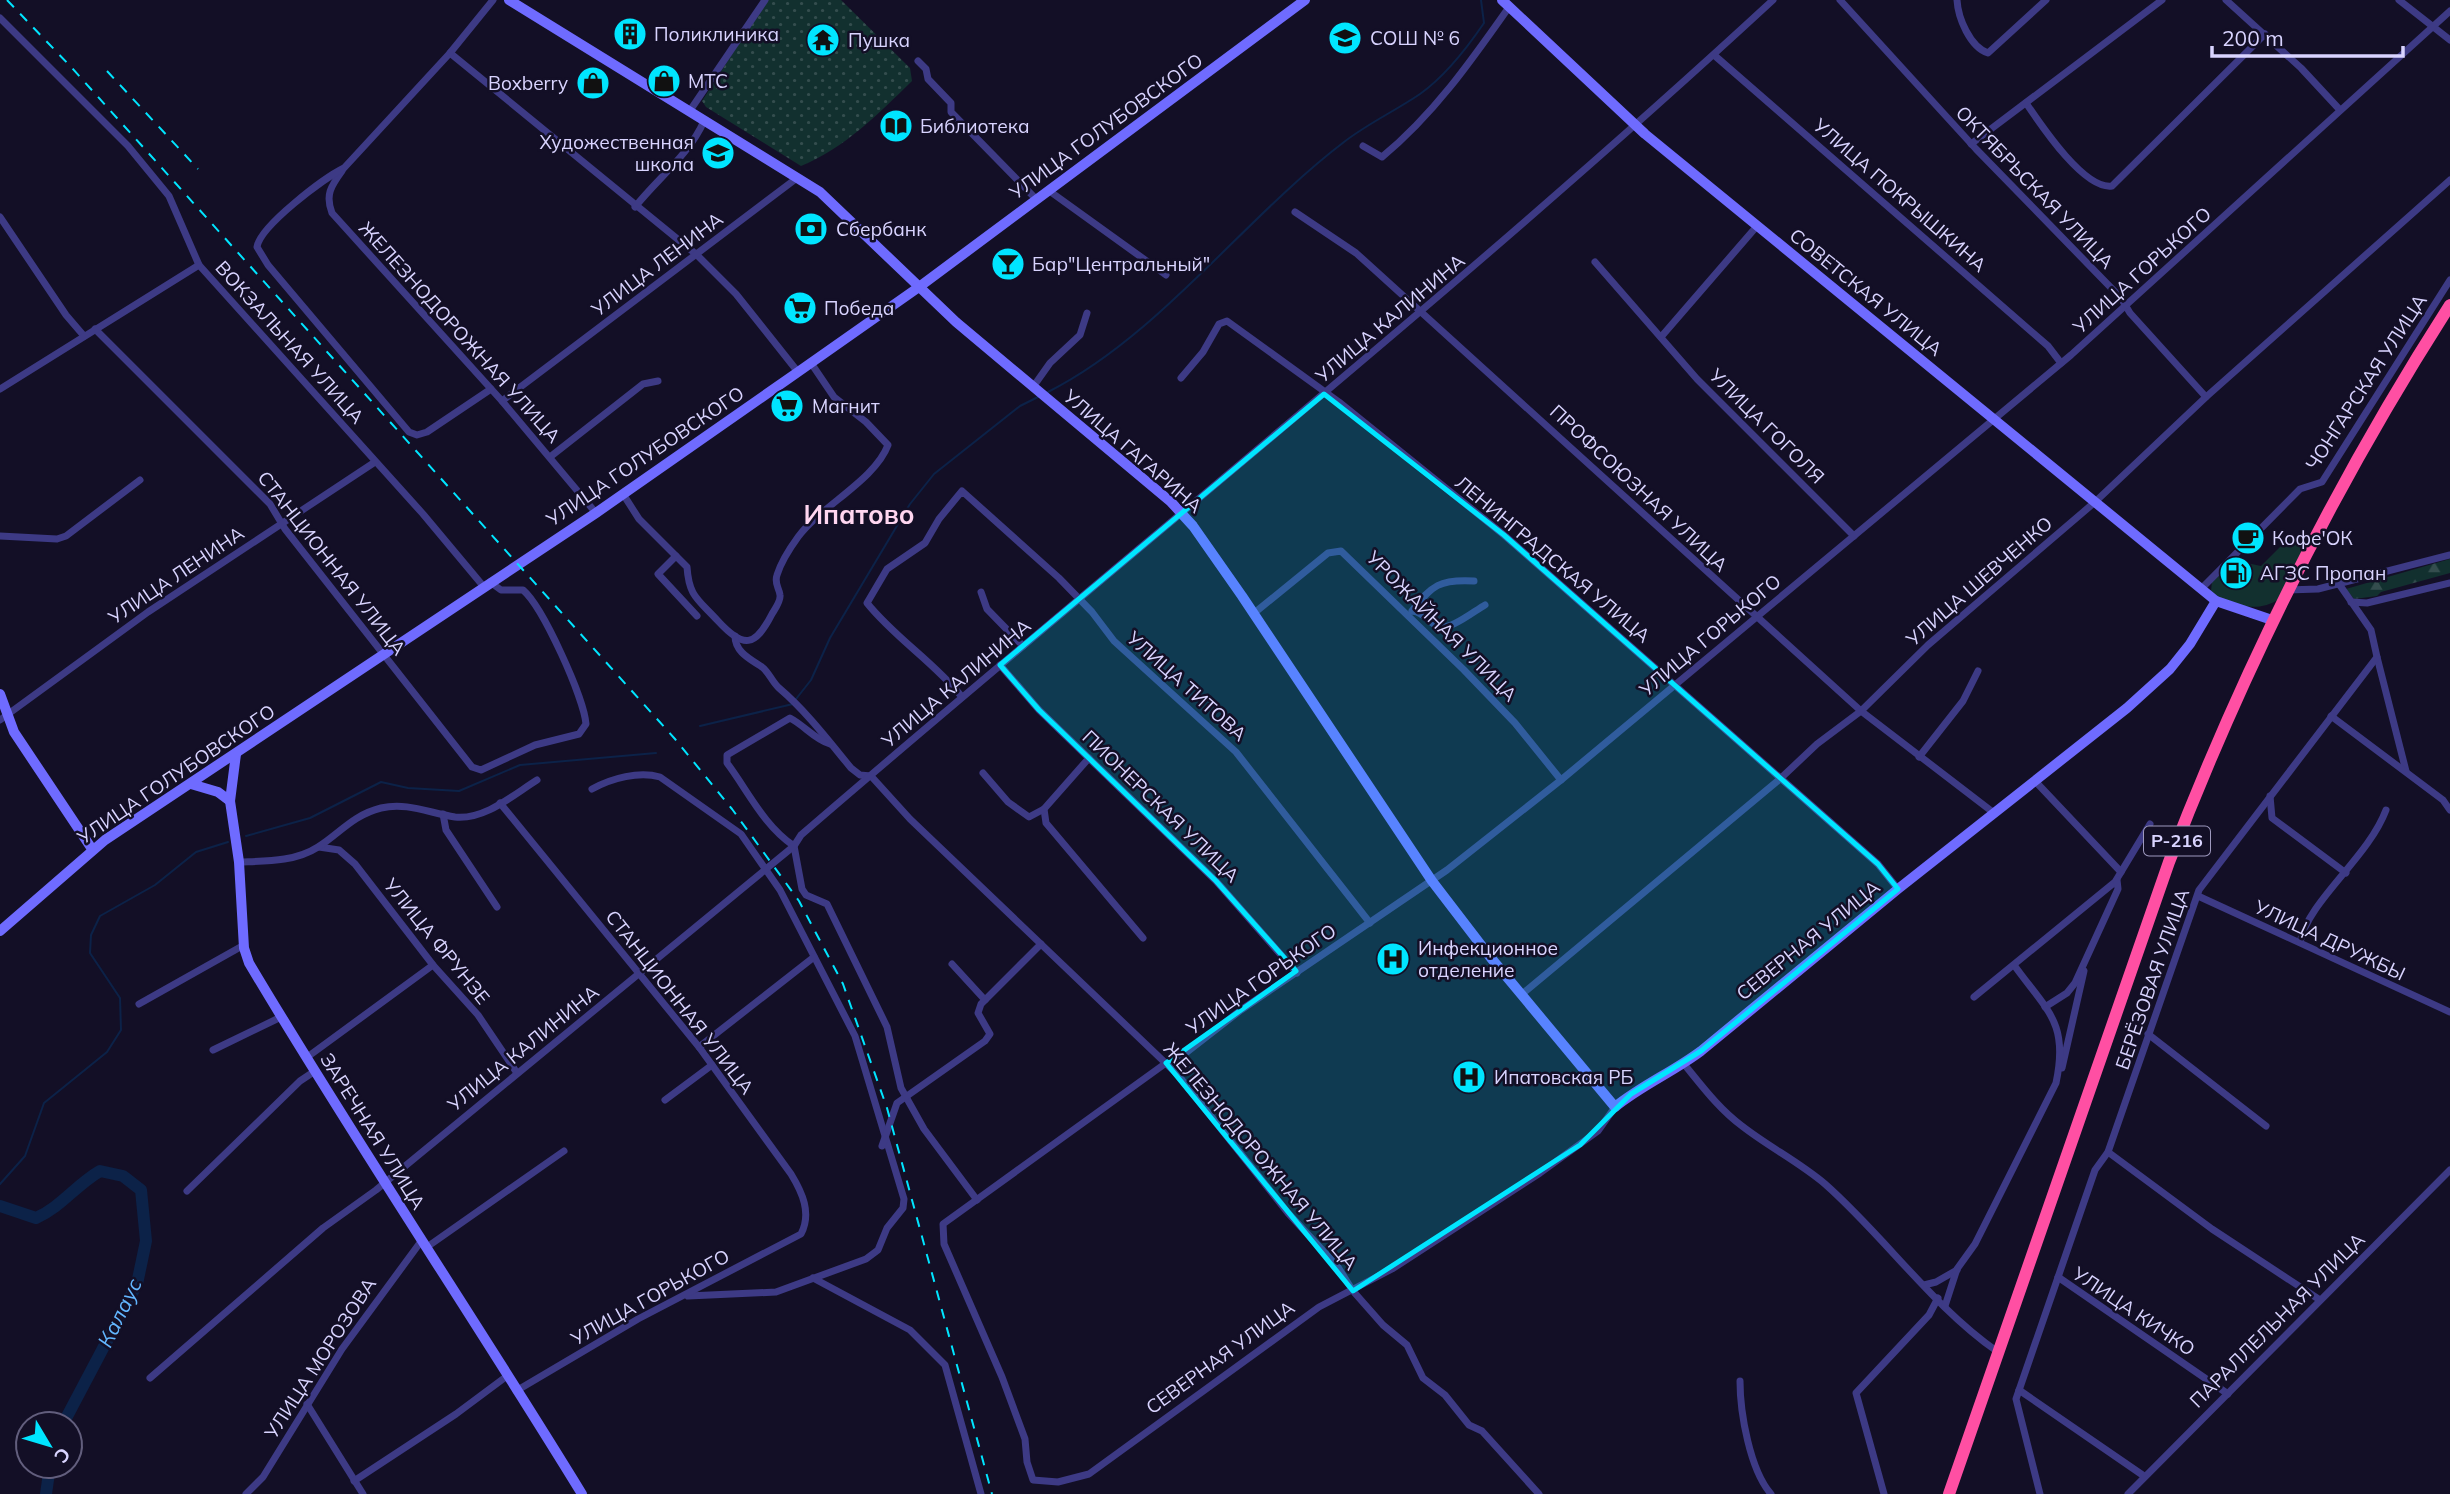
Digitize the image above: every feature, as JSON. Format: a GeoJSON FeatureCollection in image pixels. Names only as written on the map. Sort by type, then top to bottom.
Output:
{"type":"FeatureCollection","features":[{"type":"Feature","properties":{"kind":"highway","name":"Р-216"},"geometry":{"type":"LineString","coordinates":[[1949,1494],[2169,862],[2287,590],[2362,447],[2450,305]]}},
{"type":"Feature","properties":{"kind":"street"},"geometry":{"type":"LineString","coordinates":[[344,167],[450,53],[493,0]]}},
{"type":"Feature","properties":{"kind":"street","name":"УЛИЦА ГАГАРИНА"},"geometry":{"type":"LineString","coordinates":[[509,0],[820,192],[956,322],[1182,513],[1432,881],[1521,995],[1615,1107]]}},
{"type":"Feature","properties":{"kind":"street"},"geometry":{"type":"LineString","coordinates":[[688,112],[765,0]]}},
{"type":"Feature","properties":{"kind":"street","name":"УЛИЦА ГОЛУБОВСКОГО"},"geometry":{"type":"LineString","coordinates":[[0,931],[92,849],[596,513],[811,363],[919,287],[1304,0]]}},
{"type":"Feature","properties":{"kind":"street","name":"УЛИЦА КАЛИНИНА"},"geometry":{"type":"LineString","coordinates":[[150,1378],[323,1228],[383,1183],[794,846],[801,835],[962,697],[1422,311],[1773,0]]}},
{"type":"Feature","properties":{"kind":"street","name":"ОКТЯБРЬСКАЯ УЛИЦА"},"geometry":{"type":"LineString","coordinates":[[1840,0],[1971,144],[2125,304],[2206,397]]}},
{"type":"Feature","properties":{"kind":"street"},"geometry":{"type":"LineString","coordinates":[[1957,0],[1968,35],[1988,53],[2046,0]]}},
{"type":"Feature","properties":{"kind":"street"},"geometry":{"type":"LineString","coordinates":[[1971,144],[2162,0]]}},
{"type":"Feature","properties":{"kind":"street"},"geometry":{"type":"LineString","coordinates":[[2226,0],[2265,34],[2340,110]]}},
{"type":"Feature","properties":{"kind":"street"},"geometry":{"type":"LineString","coordinates":[[2399,0],[2450,40]]}},
{"type":"Feature","properties":{"kind":"street"},"geometry":{"type":"LineString","coordinates":[[1363,146],[1382,157],[1401,141],[1465,71],[1506,3]]}},
{"type":"Feature","properties":{"kind":"street","name":"СОВЕТСКАЯ УЛИЦА"},"geometry":{"type":"LineString","coordinates":[[1506,3],[1635,125],[2216,601]]}},
{"type":"Feature","properties":{"kind":"street","name":"УЛИЦА ГОРЬКОГО"},"geometry":{"type":"LineString","coordinates":[[943,1224],[1167,1063],[1178,1059],[1205,1036],[1432,881],[1561,780],[2061,363],[2251,194],[2450,11]]}},
{"type":"Feature","properties":{"kind":"street","name":"ВОКЗАЛЬНАЯ УЛИЦА"},"geometry":{"type":"LineString","coordinates":[[0,18],[100,117],[150,173],[169,197],[199,265],[487,585]]}},
{"type":"Feature","properties":{"kind":"street"},"geometry":{"type":"LineString","coordinates":[[2026,103],[2084,175],[2097,185],[2112,186],[2265,34]]}},
{"type":"Feature","properties":{"kind":"street"},"geometry":{"type":"LineString","coordinates":[[450,53],[696,256],[736,294],[798,372]]}},
{"type":"Feature","properties":{"kind":"street","name":"УЛИЦА ПОКРЫШКИНА"},"geometry":{"type":"LineString","coordinates":[[1714,55],[2048,346],[2061,363]]}},
{"type":"Feature","properties":{"kind":"street"},"geometry":{"type":"LineString","coordinates":[[918,61],[926,69],[928,79],[951,103],[951,112],[1036,199]]}},
{"type":"Feature","properties":{"kind":"street"},"geometry":{"type":"LineString","coordinates":[[635,207],[659,177],[690,148],[704,121]]}},
{"type":"Feature","properties":{"kind":"street","name":"ВОКЗАЛЬНАЯ УЛИЦА"},"geometry":{"type":"LineString","coordinates":[[344,167],[325,178],[263,233],[257,247],[268,265],[409,432],[417,435],[427,432],[491,389]]}},
{"type":"Feature","properties":{"kind":"street","name":"ЖЕЛЕЗНОДОРОЖНАЯ УЛИЦА"},"geometry":{"type":"LineString","coordinates":[[344,167],[327,200],[332,213],[502,401],[596,513]]}},
{"type":"Feature","properties":{"kind":"street","name":"УЛИЦА ЛЕНИНА"},"geometry":{"type":"LineString","coordinates":[[502,401],[797,178]]}},
{"type":"Feature","properties":{"kind":"street","name":"УЛИЦА ШЕВЧЕНКО"},"geometry":{"type":"LineString","coordinates":[[1521,995],[1780,779],[1817,744],[1861,711],[1928,645],[2095,502],[2206,397],[2450,180]]}},
{"type":"Feature","properties":{"kind":"street"},"geometry":{"type":"LineString","coordinates":[[1048,190],[1166,275]]}},
{"type":"Feature","properties":{"kind":"street","name":"ПРОФСОЮЗНАЯ УЛИЦА"},"geometry":{"type":"LineString","coordinates":[[1295,212],[1356,253],[1373,271],[1422,311],[1861,711],[1994,813]]}},
{"type":"Feature","properties":{"kind":"street"},"geometry":{"type":"LineString","coordinates":[[0,218],[66,315],[84,336]]}},
{"type":"Feature","properties":{"kind":"street"},"geometry":{"type":"LineString","coordinates":[[1661,337],[1757,226]]}},
{"type":"Feature","properties":{"kind":"street","name":"УЛИЦА ГОГОЛЯ"},"geometry":{"type":"LineString","coordinates":[[1595,262],[1697,379],[1854,536]]}},
{"type":"Feature","properties":{"kind":"street"},"geometry":{"type":"LineString","coordinates":[[0,389],[199,265]]}},
{"type":"Feature","properties":{"kind":"street","name":"ЧОНГАРСКАЯ УЛИЦА"},"geometry":{"type":"LineString","coordinates":[[2202,588],[2300,489],[2322,482],[2334,467],[2450,280]]}},
{"type":"Feature","properties":{"kind":"street"},"geometry":{"type":"LineString","coordinates":[[1035,389],[1050,363],[1080,335],[1087,313]]}},
{"type":"Feature","properties":{"kind":"street","name":"ЛЕНИНГРАДСКАЯ УЛИЦА"},"geometry":{"type":"LineString","coordinates":[[1181,378],[1196,362],[1219,324],[1225,320],[1324,394],[1339,402],[1504,535],[1878,864],[1898,889]]}},
{"type":"Feature","properties":{"kind":"street","name":"СТАНЦИОННАЯ УЛИЦА"},"geometry":{"type":"LineString","coordinates":[[95,329],[241,472],[270,504],[281,523],[383,656],[472,767],[488,768],[535,745],[579,734],[586,724],[566,659],[532,599],[523,590],[501,590],[487,585]]}},
{"type":"Feature","properties":{"kind":"street"},"geometry":{"type":"LineString","coordinates":[[623,494],[639,519],[687,567],[688,589],[735,636],[749,641],[765,631],[780,598],[776,577],[798,537],[822,510],[872,468],[888,445],[866,422],[834,397],[811,363]]}},
{"type":"Feature","properties":{"kind":"street"},"geometry":{"type":"LineString","coordinates":[[550,457],[643,384],[658,381]]}},
{"type":"Feature","properties":{"kind":"street","name":"УЛИЦА ЛЕНИНА"},"geometry":{"type":"LineString","coordinates":[[3,717],[148,612],[375,462]]}},
{"type":"Feature","properties":{"kind":"street"},"geometry":{"type":"LineString","coordinates":[[0,536],[57,539],[66,536],[140,480]]}},
{"type":"Feature","properties":{"kind":"street","name":"УЛИЦА ТИТОВА"},"geometry":{"type":"LineString","coordinates":[[962,697],[947,679],[883,623],[867,603],[887,569],[925,543],[939,519],[962,491],[1080,600],[1114,641],[1237,752],[1370,923]]}},
{"type":"Feature","properties":{"kind":"street","name":"УРОЖАЙНАЯ УЛИЦА"},"geometry":{"type":"LineString","coordinates":[[1253,614],[1328,552],[1338,549],[1352,558],[1411,613],[1515,723],[1561,780]]}},
{"type":"Feature","properties":{"kind":"street"},"geometry":{"type":"LineString","coordinates":[[2287,590],[2308,591],[2450,555]]}},
{"type":"Feature","properties":{"kind":"street"},"geometry":{"type":"LineString","coordinates":[[676,556],[658,574],[697,616]]}},
{"type":"Feature","properties":{"kind":"street"},"geometry":{"type":"LineString","coordinates":[[1411,613],[1425,594],[1444,582],[1474,581]]}},
{"type":"Feature","properties":{"kind":"street"},"geometry":{"type":"LineString","coordinates":[[2351,602],[2367,603],[2450,583]]}},
{"type":"Feature","properties":{"kind":"street"},"geometry":{"type":"LineString","coordinates":[[2339,584],[2371,630],[2378,647],[2377,657],[2406,771]]}},
{"type":"Feature","properties":{"kind":"street"},"geometry":{"type":"LineString","coordinates":[[679,597],[688,589]]}},
{"type":"Feature","properties":{"kind":"street"},"geometry":{"type":"LineString","coordinates":[[981,592],[988,609],[1023,646]]}},
{"type":"Feature","properties":{"kind":"street"},"geometry":{"type":"LineString","coordinates":[[2216,601],[2272,620]]}},
{"type":"Feature","properties":{"kind":"street","name":"СЕВЕРНАЯ УЛИЦА"},"geometry":{"type":"LineString","coordinates":[[943,1224],[944,1244],[1002,1377],[1025,1440],[1027,1462],[1034,1480],[1058,1482],[1082,1478],[1319,1307],[1353,1292],[1392,1269],[1580,1145],[1605,1124],[1615,1107],[1652,1079],[1684,1064],[2170,670],[2190,644],[2216,601]]}},
{"type":"Feature","properties":{"kind":"street"},"geometry":{"type":"LineString","coordinates":[[1435,641],[1448,626],[1485,605]]}},
{"type":"Feature","properties":{"kind":"street"},"geometry":{"type":"LineString","coordinates":[[1411,613],[1422,613],[1437,626],[1448,626]]}},
{"type":"Feature","properties":{"kind":"street","name":"ЖЕЛЕЗНОДОРОЖНАЯ УЛИЦА"},"geometry":{"type":"LineString","coordinates":[[735,636],[738,648],[795,701],[860,775],[872,775],[893,803],[1167,1063],[1292,1217],[1329,1257],[1353,1292],[1383,1325],[1407,1345],[1423,1378],[1445,1395],[1469,1425],[1490,1439],[1539,1494]]}},
{"type":"Feature","properties":{"kind":"street","name":"БЕРЁЗОВАЯ УЛИЦА"},"geometry":{"type":"LineString","coordinates":[[2019,1390],[2095,1170],[2108,1152],[2202,885],[2377,657]]}},
{"type":"Feature","properties":{"kind":"street","name":"ПИОНЕРСКАЯ УЛИЦА"},"geometry":{"type":"LineString","coordinates":[[1000,665],[1039,710],[1216,881],[1297,972]]}},
{"type":"Feature","properties":{"kind":"street"},"geometry":{"type":"LineString","coordinates":[[1919,757],[1963,701],[1978,671]]}},
{"type":"Feature","properties":{"kind":"street"},"geometry":{"type":"LineString","coordinates":[[0,694],[3,717],[92,849]]}},
{"type":"Feature","properties":{"kind":"street"},"geometry":{"type":"LineString","coordinates":[[2331,716],[2443,800],[2450,810]]}},
{"type":"Feature","properties":{"kind":"street"},"geometry":{"type":"LineString","coordinates":[[831,744],[819,740],[802,724],[790,718],[727,755],[727,763],[761,813],[781,837],[794,846],[802,889],[806,895],[827,904],[887,1027],[901,1088],[931,1139],[977,1199]]}},
{"type":"Feature","properties":{"kind":"street","name":"ЗАРЕЧНАЯ УЛИЦА"},"geometry":{"type":"LineString","coordinates":[[236,754],[230,801],[239,862],[244,945],[249,963],[383,1183],[425,1243],[582,1494]]}},
{"type":"Feature","properties":{"kind":"street"},"geometry":{"type":"LineString","coordinates":[[983,773],[1019,812],[1029,817],[1044,809],[1089,758]]}},
{"type":"Feature","properties":{"kind":"street"},"geometry":{"type":"LineString","coordinates":[[593,789],[605,782],[646,773],[660,777],[741,834],[779,890],[855,1036],[904,1199],[903,1208],[887,1228],[878,1250],[866,1259],[776,1292],[684,1296]]}},
{"type":"Feature","properties":{"kind":"street"},"geometry":{"type":"LineString","coordinates":[[319,847],[337,830],[382,808],[419,807],[443,814],[474,816],[537,780]]}},
{"type":"Feature","properties":{"kind":"street"},"geometry":{"type":"LineString","coordinates":[[2035,781],[2119,876],[2118,890],[2075,983],[2067,993],[2045,1007]]}},
{"type":"Feature","properties":{"kind":"street"},"geometry":{"type":"LineString","coordinates":[[191,784],[218,792],[230,801]]}},
{"type":"Feature","properties":{"kind":"street"},"geometry":{"type":"LineString","coordinates":[[2270,796],[2272,818],[2346,873]]}},
{"type":"Feature","properties":{"kind":"street","name":"СТАНЦИОННАЯ УЛИЦА"},"geometry":{"type":"LineString","coordinates":[[500,803],[699,1047],[799,1188],[806,1211],[801,1234]]}},
{"type":"Feature","properties":{"kind":"street"},"geometry":{"type":"LineString","coordinates":[[1044,809],[1046,822],[1143,938]]}},
{"type":"Feature","properties":{"kind":"street"},"geometry":{"type":"LineString","coordinates":[[2300,942],[2312,916],[2379,828],[2386,810]]}},
{"type":"Feature","properties":{"kind":"street"},"geometry":{"type":"LineString","coordinates":[[443,814],[446,830],[497,907]]}},
{"type":"Feature","properties":{"kind":"street"},"geometry":{"type":"LineString","coordinates":[[1974,997],[2119,876],[2150,824]]}},
{"type":"Feature","properties":{"kind":"street"},"geometry":{"type":"LineString","coordinates":[[239,862],[271,862],[319,847],[339,850],[337,830]]}},
{"type":"Feature","properties":{"kind":"street","name":"УЛИЦА ФРУНЗЕ"},"geometry":{"type":"LineString","coordinates":[[339,850],[355,864],[433,965],[478,1015],[517,1073]]}},
{"type":"Feature","properties":{"kind":"street","name":"УЛИЦА ДРУЖБЫ"},"geometry":{"type":"LineString","coordinates":[[2198,896],[2450,1012]]}},
{"type":"Feature","properties":{"kind":"street"},"geometry":{"type":"LineString","coordinates":[[882,1146],[892,1110],[985,1041],[990,1034],[978,1013],[985,1000],[1041,944]]}},
{"type":"Feature","properties":{"kind":"street"},"geometry":{"type":"LineString","coordinates":[[139,1004],[244,945]]}},
{"type":"Feature","properties":{"kind":"street"},"geometry":{"type":"LineString","coordinates":[[1945,1306],[1957,1269],[1975,1244],[2056,1083],[2070,1045],[2087,956]]}},
{"type":"Feature","properties":{"kind":"street"},"geometry":{"type":"LineString","coordinates":[[699,1047],[814,957]]}},
{"type":"Feature","properties":{"kind":"street"},"geometry":{"type":"LineString","coordinates":[[952,964],[985,1000]]}},
{"type":"Feature","properties":{"kind":"street"},"geometry":{"type":"LineString","coordinates":[[306,1058],[433,965]]}},
{"type":"Feature","properties":{"kind":"street"},"geometry":{"type":"LineString","coordinates":[[2014,965],[2058,1028],[2060,1065],[2056,1083]]}},
{"type":"Feature","properties":{"kind":"street"},"geometry":{"type":"LineString","coordinates":[[213,1050],[281,1017]]}},
{"type":"Feature","properties":{"kind":"street"},"geometry":{"type":"LineString","coordinates":[[2148,1034],[2266,1126]]}},
{"type":"Feature","properties":{"kind":"street"},"geometry":{"type":"LineString","coordinates":[[1684,1064],[1717,1105],[1742,1127],[1782,1151],[1826,1185],[1945,1306],[1998,1352]]}},
{"type":"Feature","properties":{"kind":"street"},"geometry":{"type":"LineString","coordinates":[[665,1100],[712,1065]]}},
{"type":"Feature","properties":{"kind":"street"},"geometry":{"type":"LineString","coordinates":[[187,1191],[300,1081],[315,1071]]}},
{"type":"Feature","properties":{"kind":"street","name":"УЛИЦА МОРОЗОВА"},"geometry":{"type":"LineString","coordinates":[[246,1494],[263,1478],[307,1404],[387,1286],[425,1243],[564,1151]]}},
{"type":"Feature","properties":{"kind":"street"},"geometry":{"type":"LineString","coordinates":[[2108,1152],[2212,1229],[2320,1300]]}},
{"type":"Feature","properties":{"kind":"street","name":"ПАРАЛЛЕЛЬНАЯ УЛИЦА"},"geometry":{"type":"LineString","coordinates":[[2128,1494],[2450,1170]]}},
{"type":"Feature","properties":{"kind":"street","name":"УЛИЦА ГОРЬКОГО"},"geometry":{"type":"LineString","coordinates":[[516,1391],[684,1296],[801,1234]]}},
{"type":"Feature","properties":{"kind":"street"},"geometry":{"type":"LineString","coordinates":[[1924,1285],[1957,1269]]}},
{"type":"Feature","properties":{"kind":"street"},"geometry":{"type":"LineString","coordinates":[[813,1278],[910,1330],[945,1365],[981,1494]]}},
{"type":"Feature","properties":{"kind":"street","name":"УЛИЦА КИЧКО"},"geometry":{"type":"LineString","coordinates":[[2058,1278],[2228,1394]]}},
{"type":"Feature","properties":{"kind":"street"},"geometry":{"type":"LineString","coordinates":[[1884,1494],[1856,1393],[1929,1315],[1938,1298]]}},
{"type":"Feature","properties":{"kind":"street"},"geometry":{"type":"LineString","coordinates":[[354,1481],[456,1414],[507,1376]]}},
{"type":"Feature","properties":{"kind":"street"},"geometry":{"type":"LineString","coordinates":[[1740,1381],[1742,1410],[1751,1446],[1763,1485],[1771,1494]]}},
{"type":"Feature","properties":{"kind":"street"},"geometry":{"type":"LineString","coordinates":[[2040,1494],[2018,1413],[2016,1399],[2019,1390],[2144,1476]]}},
{"type":"Feature","properties":{"kind":"street"},"geometry":{"type":"LineString","coordinates":[[307,1404],[363,1494]]}},
{"type":"Feature","properties":{"kind":"highlighted area"},"geometry":{"type":"Polygon","coordinates":[[[1324,394],[1504,535],[1878,864],[1898,889],[1701,1051],[1631,1094],[1580,1145],[1353,1291],[1166,1063],[1296,971],[1216,881],[1039,710],[1000,665],[1324,394]]]}},
{"type":"Feature","properties":{"kind":"green space"},"geometry":{"type":"Polygon","coordinates":[[[767,0],[841,0],[910,68],[912,81],[874,118],[832,150],[801,166],[706,107],[702,101],[767,0]]]}},
{"type":"Feature","properties":{"kind":"green space"},"geometry":{"type":"Polygon","coordinates":[[[2301,535],[2306,538],[2306,543],[2279,599],[2263,606],[2244,606],[2226,601],[2211,591],[2212,581],[2233,560],[2261,566],[2289,538],[2301,535]]]}},
{"type":"Feature","properties":{"kind":"green space"},"geometry":{"type":"Polygon","coordinates":[[[2450,559],[2450,573],[2381,592],[2377,596],[2354,599],[2346,589],[2450,559]]]}},
{"type":"Feature","properties":{"kind":"waterway"},"geometry":{"type":"LineString","coordinates":[[1048,392],[1127,340],[1307,172],[1344,142],[1420,94],[1438,79],[1463,52],[1484,23],[1481,0]]}},
{"type":"Feature","properties":{"kind":"waterway"},"geometry":{"type":"LineString","coordinates":[[796,699],[811,680],[830,638],[910,504],[934,474],[1020,406],[1040,396]]}},
{"type":"Feature","properties":{"kind":"waterway"},"geometry":{"type":"LineString","coordinates":[[700,726],[793,704]]}},
{"type":"Feature","properties":{"kind":"waterway"},"geometry":{"type":"LineString","coordinates":[[246,836],[310,818],[381,782],[408,788],[459,791],[520,765],[656,753]]}},
{"type":"Feature","properties":{"kind":"waterway"},"geometry":{"type":"LineString","coordinates":[[0,1184],[25,1156],[44,1103],[107,1052],[121,1030],[120,998],[90,953],[91,935],[100,916],[155,885],[196,852],[228,842]]}},
{"type":"Feature","properties":{"kind":"waterway","name":"Калаус"},"geometry":{"type":"LineString","coordinates":[[0,1206],[36,1218],[100,1171],[123,1176],[141,1190],[146,1241],[137,1284],[70,1410]]}},
{"type":"Feature","properties":{"kind":"waterway","name":"Калаус"},"geometry":{"type":"LineString","coordinates":[[46,1494],[48,1480]]}},
{"type":"Feature","properties":{"kind":"railway"},"geometry":{"type":"LineString","coordinates":[[7,0],[72,68],[675,739],[732,809],[799,901],[843,984],[887,1108],[992,1494]]}},
{"type":"Feature","properties":{"kind":"railway"},"geometry":{"type":"LineString","coordinates":[[107,71],[198,169]]}},
{"type":"Feature","properties":{"kind":"place","name":"Поликлиника"},"geometry":{"type":"Point","coordinates":[630,34]}},
{"type":"Feature","properties":{"kind":"place","name":"СОШ № 6"},"geometry":{"type":"Point","coordinates":[1345,38]}},
{"type":"Feature","properties":{"kind":"place","name":"Пушка"},"geometry":{"type":"Point","coordinates":[823,40]}},
{"type":"Feature","properties":{"kind":"place","name":"МТС"},"geometry":{"type":"Point","coordinates":[664,81]}},
{"type":"Feature","properties":{"kind":"place","name":"Boxberry"},"geometry":{"type":"Point","coordinates":[593,83]}},
{"type":"Feature","properties":{"kind":"place","name":"Библиотека"},"geometry":{"type":"Point","coordinates":[896,126]}},
{"type":"Feature","properties":{"kind":"place","name":"Художественная школа"},"geometry":{"type":"Point","coordinates":[718,153]}},
{"type":"Feature","properties":{"kind":"place","name":"Сбербанк"},"geometry":{"type":"Point","coordinates":[811,229]}},
{"type":"Feature","properties":{"kind":"place","name":"Бар\"Центральный\""},"geometry":{"type":"Point","coordinates":[1008,264]}},
{"type":"Feature","properties":{"kind":"place","name":"Победа"},"geometry":{"type":"Point","coordinates":[800,308]}},
{"type":"Feature","properties":{"kind":"place","name":"Магнит"},"geometry":{"type":"Point","coordinates":[787,406]}},
{"type":"Feature","properties":{"kind":"place","name":"Кофе'ОК"},"geometry":{"type":"Point","coordinates":[2248,538]}},
{"type":"Feature","properties":{"kind":"place","name":"АГЗС Пропан"},"geometry":{"type":"Point","coordinates":[2236,573]}},
{"type":"Feature","properties":{"kind":"place","name":"Инфекционное отделение"},"geometry":{"type":"Point","coordinates":[1393,959]}},
{"type":"Feature","properties":{"kind":"place","name":"Ипатовская РБ"},"geometry":{"type":"Point","coordinates":[1469,1077]}},
{"type":"Feature","properties":{"kind":"district","name":"Ипатово"},"geometry":{"type":"Point","coordinates":[859,515]}}]}
